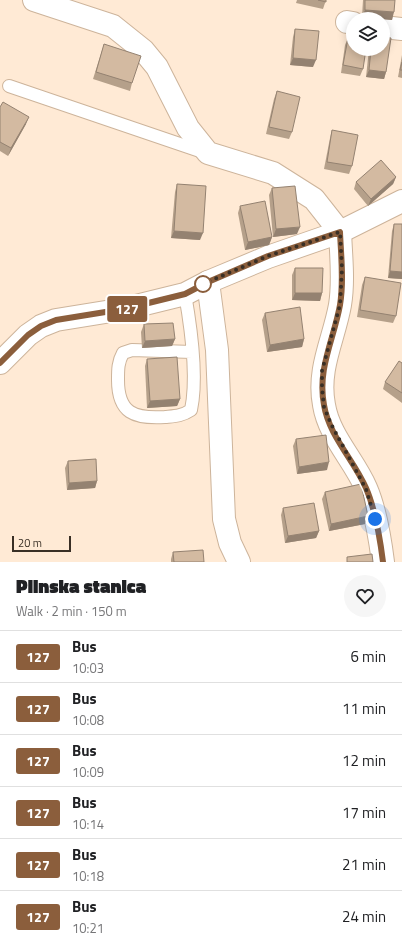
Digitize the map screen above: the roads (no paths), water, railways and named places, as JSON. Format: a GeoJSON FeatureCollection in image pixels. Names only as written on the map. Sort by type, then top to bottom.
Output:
{"type":"FeatureCollection","features":[{"type":"Feature","properties":{"kind":"street"},"geometry":{"type":"LineString","coordinates":[[34,0],[113,26],[143,50],[157,67],[188,128],[208,153],[273,173],[314,199],[340,232],[342,286],[340,305],[322,371],[322,394],[324,407],[331,424],[366,489],[379,534],[383,562]]}},
{"type":"Feature","properties":{"kind":"street"},"geometry":{"type":"LineString","coordinates":[[390,28],[402,29]]}},
{"type":"Feature","properties":{"kind":"street"},"geometry":{"type":"LineString","coordinates":[[0,363],[28,335],[41,326],[56,320],[124,309],[185,294],[208,282],[268,256],[340,232],[402,201]]}},
{"type":"Feature","properties":{"kind":"street"},"geometry":{"type":"LineString","coordinates":[[208,282],[217,350],[224,519],[230,543],[239,562]]}},
{"type":"Feature","properties":{"kind":"lane"},"geometry":{"type":"LineString","coordinates":[[9,86],[208,153]]}},
{"type":"Feature","properties":{"kind":"lane"},"geometry":{"type":"LineString","coordinates":[[185,294],[190,322],[192,352],[194,399],[191,410],[183,416],[148,418],[127,410],[120,401],[118,383],[119,361],[123,353],[132,350],[192,352]]}}]}
